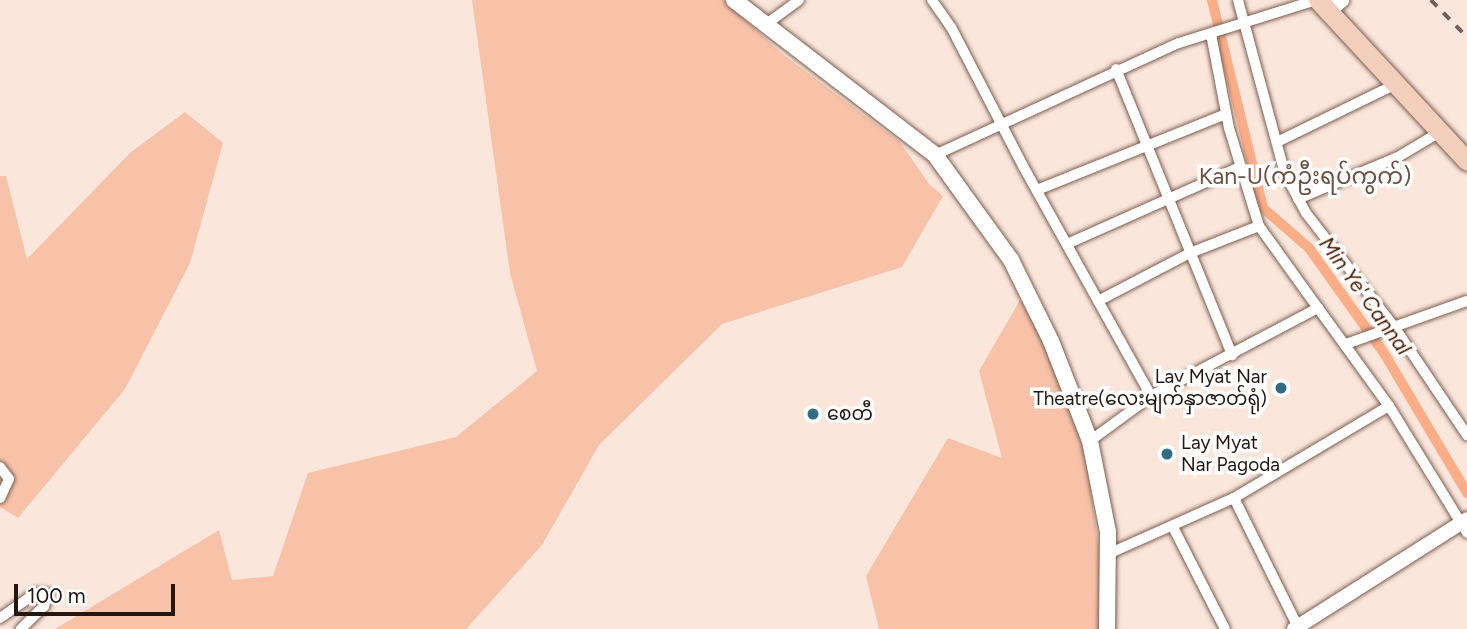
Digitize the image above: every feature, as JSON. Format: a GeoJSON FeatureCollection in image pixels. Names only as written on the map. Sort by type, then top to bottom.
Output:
{"type":"FeatureCollection","features":[{"type":"Feature","properties":{"kind":"highway"},"geometry":{"type":"LineString","coordinates":[[1326,3],[1467,161]]}},
{"type":"Feature","properties":{"kind":"main road"},"geometry":{"type":"LineString","coordinates":[[734,0],[935,155],[1011,260],[1051,341],[1090,441],[1108,554],[1107,629]]}},
{"type":"Feature","properties":{"kind":"street"},"geometry":{"type":"LineString","coordinates":[[765,25],[799,0]]}},
{"type":"Feature","properties":{"kind":"street"},"geometry":{"type":"LineString","coordinates":[[932,0],[1002,121],[1151,396]]}},
{"type":"Feature","properties":{"kind":"street"},"geometry":{"type":"LineString","coordinates":[[1238,0],[1285,174],[1298,199],[1393,325],[1467,435]]}},
{"type":"Feature","properties":{"kind":"street"},"geometry":{"type":"LineString","coordinates":[[935,155],[1116,69],[1245,23],[1326,3]]}},
{"type":"Feature","properties":{"kind":"street"},"geometry":{"type":"LineString","coordinates":[[1214,33],[1226,114],[1259,226],[1389,406],[1465,525],[1296,628],[1234,498]]}},
{"type":"Feature","properties":{"kind":"street"},"geometry":{"type":"LineString","coordinates":[[1116,69],[1232,355]]}},
{"type":"Feature","properties":{"kind":"street"},"geometry":{"type":"LineString","coordinates":[[1278,142],[1396,84]]}},
{"type":"Feature","properties":{"kind":"street"},"geometry":{"type":"LineString","coordinates":[[1037,190],[1226,114]]}},
{"type":"Feature","properties":{"kind":"street"},"geometry":{"type":"LineString","coordinates":[[1298,199],[1398,157],[1440,132]]}},
{"type":"Feature","properties":{"kind":"street"},"geometry":{"type":"LineString","coordinates":[[1067,244],[1168,202],[1240,167]]}},
{"type":"Feature","properties":{"kind":"street"},"geometry":{"type":"LineString","coordinates":[[1098,301],[1190,253],[1259,226]]}},
{"type":"Feature","properties":{"kind":"street"},"geometry":{"type":"LineString","coordinates":[[1346,344],[1382,328],[1467,301]]}},
{"type":"Feature","properties":{"kind":"street"},"geometry":{"type":"LineString","coordinates":[[1090,441],[1151,396],[1318,308]]}},
{"type":"Feature","properties":{"kind":"street"},"geometry":{"type":"LineString","coordinates":[[1108,554],[1234,498],[1389,406]]}},
{"type":"Feature","properties":{"kind":"street"},"geometry":{"type":"LineString","coordinates":[[0,467],[9,479],[0,498]]}},
{"type":"Feature","properties":{"kind":"street"},"geometry":{"type":"LineString","coordinates":[[1173,527],[1225,629]]}},
{"type":"Feature","properties":{"kind":"street"},"geometry":{"type":"LineString","coordinates":[[0,618],[36,593],[48,594],[44,606],[20,629]]}},
{"type":"Feature","properties":{"kind":"shaded area"},"geometry":{"type":"Polygon","coordinates":[[[472,0],[724,0],[781,53],[900,142],[929,184],[943,196],[902,267],[722,324],[599,445],[542,545],[466,629],[55,629],[219,530],[232,580],[273,576],[308,473],[456,437],[537,371],[510,273],[472,0]]]}},
{"type":"Feature","properties":{"kind":"shaded area"},"geometry":{"type":"Polygon","coordinates":[[[185,112],[223,143],[190,263],[125,389],[18,518],[0,507],[0,176],[6,176],[27,259],[130,153],[185,112]]]}},
{"type":"Feature","properties":{"kind":"shaded area"},"geometry":{"type":"Polygon","coordinates":[[[1020,300],[1077,395],[1108,611],[1102,629],[879,629],[866,576],[948,438],[1002,458],[979,371],[1020,300]]]}},
{"type":"Feature","properties":{"kind":"waterway","name":"Min Ye' Cannal"},"geometry":{"type":"LineString","coordinates":[[1212,0],[1263,208],[1309,248],[1384,353],[1467,493]]}},
{"type":"Feature","properties":{"kind":"railway"},"geometry":{"type":"LineString","coordinates":[[1431,0],[1467,37]]}},
{"type":"Feature","properties":{"kind":"place","name":"Lay Myat Nar Theatre(လေးမျက်နှာဇာတ်ရုံ)"},"geometry":{"type":"Point","coordinates":[1281,388]}},
{"type":"Feature","properties":{"kind":"place","name":"စေတီ"},"geometry":{"type":"Point","coordinates":[813,414]}},
{"type":"Feature","properties":{"kind":"place","name":"Lay Myat Nar Pagoda"},"geometry":{"type":"Point","coordinates":[1167,454]}},
{"type":"Feature","properties":{"kind":"district","name":"Kan-U(ကံဦးရပ်ကွက်)"},"geometry":{"type":"Point","coordinates":[1305,176]}}]}
